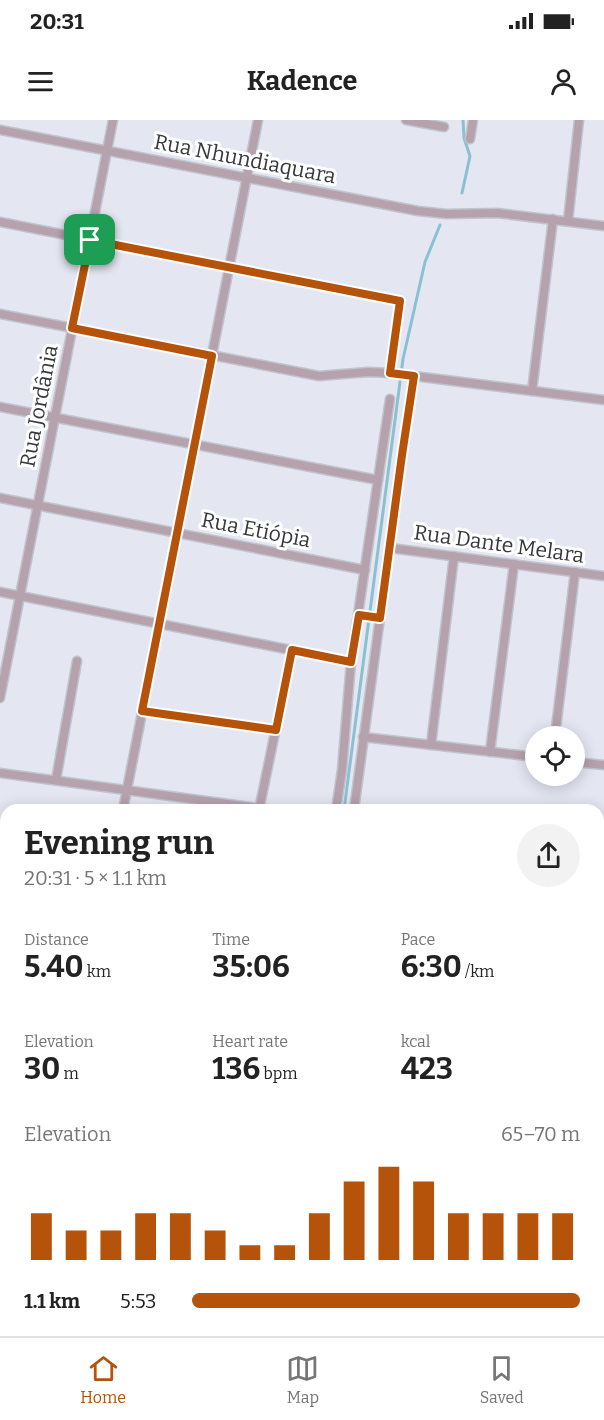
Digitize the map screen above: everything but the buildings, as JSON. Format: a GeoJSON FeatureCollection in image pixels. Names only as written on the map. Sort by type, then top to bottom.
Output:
{"type":"FeatureCollection","features":[{"type":"Feature","properties":{"kind":"street","name":"Rua Jordânia"},"geometry":{"type":"LineString","coordinates":[[0,698],[113,120]]}},
{"type":"Feature","properties":{"kind":"street"},"geometry":{"type":"LineString","coordinates":[[124,804],[258,120]]}},
{"type":"Feature","properties":{"kind":"street"},"geometry":{"type":"LineString","coordinates":[[406,120],[444,127]]}},
{"type":"Feature","properties":{"kind":"street"},"geometry":{"type":"LineString","coordinates":[[470,139],[473,120]]}},
{"type":"Feature","properties":{"kind":"street"},"geometry":{"type":"LineString","coordinates":[[568,221],[579,120]]}},
{"type":"Feature","properties":{"kind":"street","name":"Rua Nhundiaquara"},"geometry":{"type":"LineString","coordinates":[[0,130],[406,209],[447,214],[497,213],[604,226]]}},
{"type":"Feature","properties":{"kind":"street"},"geometry":{"type":"LineString","coordinates":[[532,391],[553,219]]}},
{"type":"Feature","properties":{"kind":"street"},"geometry":{"type":"LineString","coordinates":[[0,222],[400,301]]}},
{"type":"Feature","properties":{"kind":"street"},"geometry":{"type":"LineString","coordinates":[[0,314],[319,376],[368,372],[390,373],[604,400]]}},
{"type":"Feature","properties":{"kind":"street"},"geometry":{"type":"LineString","coordinates":[[355,804],[414,376]]}},
{"type":"Feature","properties":{"kind":"street"},"geometry":{"type":"LineString","coordinates":[[337,804],[351,662],[390,399]]}},
{"type":"Feature","properties":{"kind":"street"},"geometry":{"type":"LineString","coordinates":[[0,406],[378,480]]}},
{"type":"Feature","properties":{"kind":"street","name":"Rua Etiópia"},"geometry":{"type":"LineString","coordinates":[[0,498],[365,570]]}},
{"type":"Feature","properties":{"kind":"street","name":"Rua Dante Melara"},"geometry":{"type":"LineString","coordinates":[[390,548],[604,576]]}},
{"type":"Feature","properties":{"kind":"street"},"geometry":{"type":"LineString","coordinates":[[431,745],[454,556]]}},
{"type":"Feature","properties":{"kind":"street"},"geometry":{"type":"LineString","coordinates":[[490,752],[514,564]]}},
{"type":"Feature","properties":{"kind":"street"},"geometry":{"type":"LineString","coordinates":[[556,726],[575,572]]}},
{"type":"Feature","properties":{"kind":"street"},"geometry":{"type":"LineString","coordinates":[[0,592],[351,662]]}},
{"type":"Feature","properties":{"kind":"street"},"geometry":{"type":"LineString","coordinates":[[260,804],[292,650]]}},
{"type":"Feature","properties":{"kind":"street"},"geometry":{"type":"LineString","coordinates":[[56,780],[77,661]]}},
{"type":"Feature","properties":{"kind":"street"},"geometry":{"type":"LineString","coordinates":[[142,711],[276,730]]}},
{"type":"Feature","properties":{"kind":"street"},"geometry":{"type":"LineString","coordinates":[[363,737],[525,756]]}},
{"type":"Feature","properties":{"kind":"street"},"geometry":{"type":"LineString","coordinates":[[585,763],[604,765]]}},
{"type":"Feature","properties":{"kind":"street"},"geometry":{"type":"LineString","coordinates":[[0,773],[224,804]]}},
{"type":"Feature","properties":{"kind":"path"},"geometry":{"type":"LineString","coordinates":[[390,373],[400,301]]}},
{"type":"Feature","properties":{"kind":"waterway"},"geometry":{"type":"LineString","coordinates":[[462,193],[470,156],[464,138],[463,120]]}},
{"type":"Feature","properties":{"kind":"waterway"},"geometry":{"type":"LineString","coordinates":[[345,804],[403,359],[425,262],[440,225]]}},
{"type":"Feature","properties":{"kind":"route"},"geometry":{"type":"LineString","coordinates":[[90,240],[400,301],[390,373],[414,376],[380,618],[359,615],[351,662],[292,650],[276,730],[142,711],[212,356],[72,328],[90,240]]}}]}
